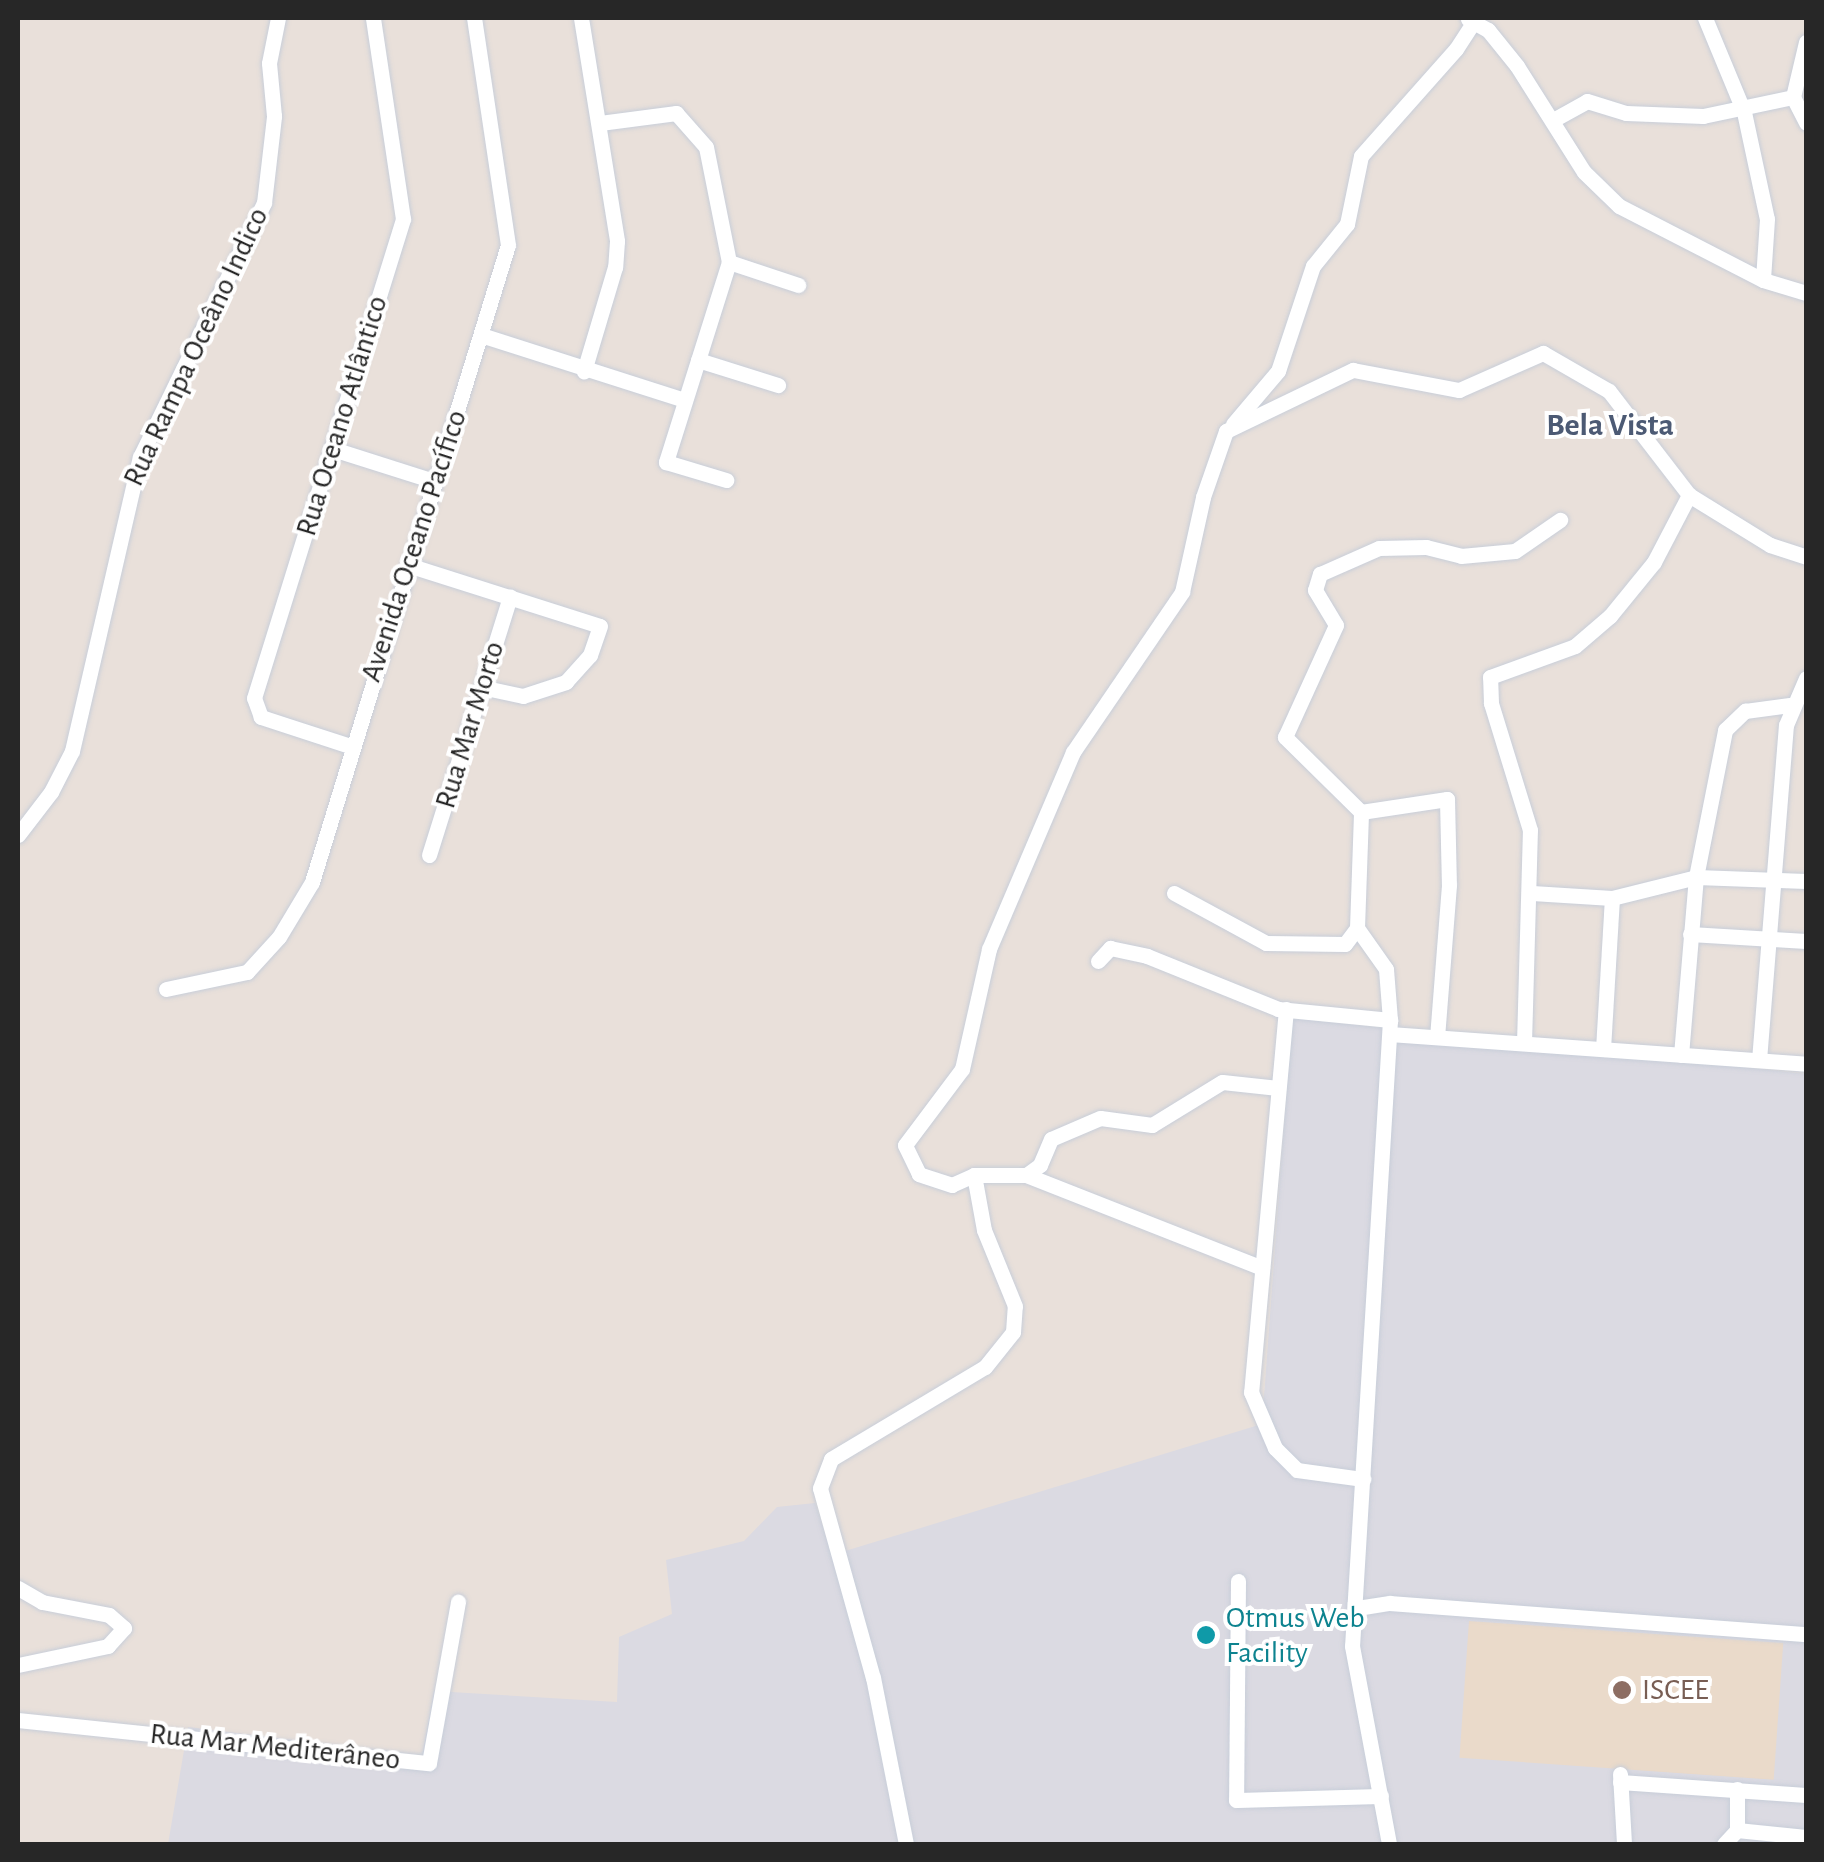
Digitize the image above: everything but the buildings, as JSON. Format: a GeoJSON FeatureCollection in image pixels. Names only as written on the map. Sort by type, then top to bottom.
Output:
{"type":"FeatureCollection","features":[{"type":"Feature","properties":{"kind":"street","name":"Rua Rampa Oceâno Indico"},"geometry":{"type":"LineString","coordinates":[[18,835],[52,792],[72,751],[140,457],[264,202],[274,116],[269,63],[278,18]]}},
{"type":"Feature","properties":{"kind":"street","name":"Rua Oceano Atlântico"},"geometry":{"type":"LineString","coordinates":[[350,746],[260,717],[254,698],[402,219],[373,18]]}},
{"type":"Feature","properties":{"kind":"street","name":"Avenida Oceano Pacífico"},"geometry":{"type":"LineString","coordinates":[[166,989],[247,972],[279,937],[312,882],[350,746],[508,245],[474,18]]}},
{"type":"Feature","properties":{"kind":"street"},"geometry":{"type":"LineString","coordinates":[[581,18],[600,124],[615,267],[584,372]]}},
{"type":"Feature","properties":{"kind":"street"},"geometry":{"type":"LineString","coordinates":[[1705,18],[1744,112],[1767,219],[1763,280]]}},
{"type":"Feature","properties":{"kind":"street"},"geometry":{"type":"LineString","coordinates":[[1262,1268],[1026,1176],[974,1175],[952,1185],[920,1174],[905,1145],[962,1069],[989,949],[1073,752],[1182,592],[1226,430],[1278,371],[1313,266],[1346,224],[1361,156],[1472,19],[1517,66],[1584,172],[1619,206],[1763,280],[1806,293]]}},
{"type":"Feature","properties":{"kind":"street"},"geometry":{"type":"LineString","coordinates":[[1806,42],[1793,97],[1806,121]]}},
{"type":"Feature","properties":{"kind":"street"},"geometry":{"type":"LineString","coordinates":[[1553,120],[1588,101],[1661,116],[1744,112],[1793,97]]}},
{"type":"Feature","properties":{"kind":"street"},"geometry":{"type":"LineString","coordinates":[[600,124],[676,113],[693,127],[706,147],[729,262],[666,462],[726,480]]}},
{"type":"Feature","properties":{"kind":"street"},"geometry":{"type":"LineString","coordinates":[[729,262],[798,285]]}},
{"type":"Feature","properties":{"kind":"street"},"geometry":{"type":"LineString","coordinates":[[480,335],[584,372],[685,400]]}},
{"type":"Feature","properties":{"kind":"street"},"geometry":{"type":"LineString","coordinates":[[1226,430],[1353,370],[1459,390],[1543,353],[1609,391],[1689,495],[1770,546],[1806,557]]}},
{"type":"Feature","properties":{"kind":"street"},"geometry":{"type":"LineString","coordinates":[[698,360],[778,385]]}},
{"type":"Feature","properties":{"kind":"street"},"geometry":{"type":"LineString","coordinates":[[333,450],[434,482]]}},
{"type":"Feature","properties":{"kind":"street"},"geometry":{"type":"LineString","coordinates":[[1524,1044],[1532,894],[1530,830],[1491,703],[1490,677],[1575,646],[1610,616],[1654,562],[1689,495]]}},
{"type":"Feature","properties":{"kind":"street"},"geometry":{"type":"LineString","coordinates":[[1388,1844],[1352,1646],[1390,1027],[1386,970],[1357,928],[1361,812],[1285,737],[1336,625],[1316,590],[1320,574],[1379,548],[1426,547],[1462,556],[1515,551],[1560,520]]}},
{"type":"Feature","properties":{"kind":"street"},"geometry":{"type":"LineString","coordinates":[[408,565],[600,626],[590,654],[566,682],[523,696],[481,687]]}},
{"type":"Feature","properties":{"kind":"street","name":"Rua Mar Morto"},"geometry":{"type":"LineString","coordinates":[[430,855],[510,596]]}},
{"type":"Feature","properties":{"kind":"street"},"geometry":{"type":"LineString","coordinates":[[1758,1060],[1765,936],[1790,705],[1806,679]]}},
{"type":"Feature","properties":{"kind":"street"},"geometry":{"type":"LineString","coordinates":[[1681,1055],[1696,877],[1725,730],[1745,711],[1790,705]]}},
{"type":"Feature","properties":{"kind":"street"},"geometry":{"type":"LineString","coordinates":[[1361,812],[1447,799],[1449,884],[1438,1037]]}},
{"type":"Feature","properties":{"kind":"street"},"geometry":{"type":"LineString","coordinates":[[1532,894],[1612,898],[1696,877],[1806,882]]}},
{"type":"Feature","properties":{"kind":"street"},"geometry":{"type":"LineString","coordinates":[[1174,893],[1266,942],[1344,944],[1357,928]]}},
{"type":"Feature","properties":{"kind":"street"},"geometry":{"type":"LineString","coordinates":[[1603,1049],[1612,898]]}},
{"type":"Feature","properties":{"kind":"street"},"geometry":{"type":"LineString","coordinates":[[1690,934],[1806,941]]}},
{"type":"Feature","properties":{"kind":"street"},"geometry":{"type":"LineString","coordinates":[[1098,960],[1110,948],[1147,956],[1286,1010],[1438,1037],[1806,1064]]}},
{"type":"Feature","properties":{"kind":"street"},"geometry":{"type":"LineString","coordinates":[[1286,1010],[1251,1392],[1257,1414],[1297,1470],[1363,1479]]}},
{"type":"Feature","properties":{"kind":"street"},"geometry":{"type":"LineString","coordinates":[[1026,1176],[1040,1165],[1052,1139],[1100,1118],[1152,1124],[1222,1082],[1278,1088]]}},
{"type":"Feature","properties":{"kind":"street"},"geometry":{"type":"LineString","coordinates":[[906,1844],[873,1678],[820,1488],[832,1459],[985,1367],[1013,1332],[1015,1306],[984,1230],[974,1175]]}},
{"type":"Feature","properties":{"kind":"street"},"geometry":{"type":"LineString","coordinates":[[1238,1581],[1236,1800],[1381,1796]]}},
{"type":"Feature","properties":{"kind":"street"},"geometry":{"type":"LineString","coordinates":[[18,1588],[42,1602],[109,1615],[124,1628],[108,1646],[18,1665]]}},
{"type":"Feature","properties":{"kind":"street","name":"Rua Mar Mediterâneo"},"geometry":{"type":"LineString","coordinates":[[18,1720],[429,1763],[458,1602]]}},
{"type":"Feature","properties":{"kind":"street"},"geometry":{"type":"LineString","coordinates":[[1357,1608],[1390,1603],[1806,1634]]}},
{"type":"Feature","properties":{"kind":"street"},"geometry":{"type":"LineString","coordinates":[[1624,1844],[1620,1778],[1806,1795]]}},
{"type":"Feature","properties":{"kind":"street"},"geometry":{"type":"LineString","coordinates":[[1724,1844],[1737,1830],[1736,1789]]}},
{"type":"Feature","properties":{"kind":"street"},"geometry":{"type":"LineString","coordinates":[[1737,1830],[1806,1837]]}},
{"type":"Feature","properties":{"kind":"shaded area"},"geometry":{"type":"Polygon","coordinates":[[[1292,1018],[1806,1074],[1806,1844],[168,1844],[188,1727],[422,1756],[434,1691],[617,1702],[619,1637],[672,1614],[666,1560],[744,1541],[777,1507],[815,1503],[832,1555],[1262,1424],[1292,1018]]]}},
{"type":"Feature","properties":{"kind":"shaded area","name":"ISCEE"},"geometry":{"type":"Polygon","coordinates":[[[1469,1621],[1783,1643],[1774,1780],[1459,1758],[1469,1621]]]}},
{"type":"Feature","properties":{"kind":"place","name":"Otmus Web Facility"},"geometry":{"type":"Point","coordinates":[1206,1635]}},
{"type":"Feature","properties":{"kind":"place","name":"ISCEE"},"geometry":{"type":"Point","coordinates":[1622,1690]}},
{"type":"Feature","properties":{"kind":"district","name":"Bela Vista"},"geometry":{"type":"Point","coordinates":[1610,425]}}]}
